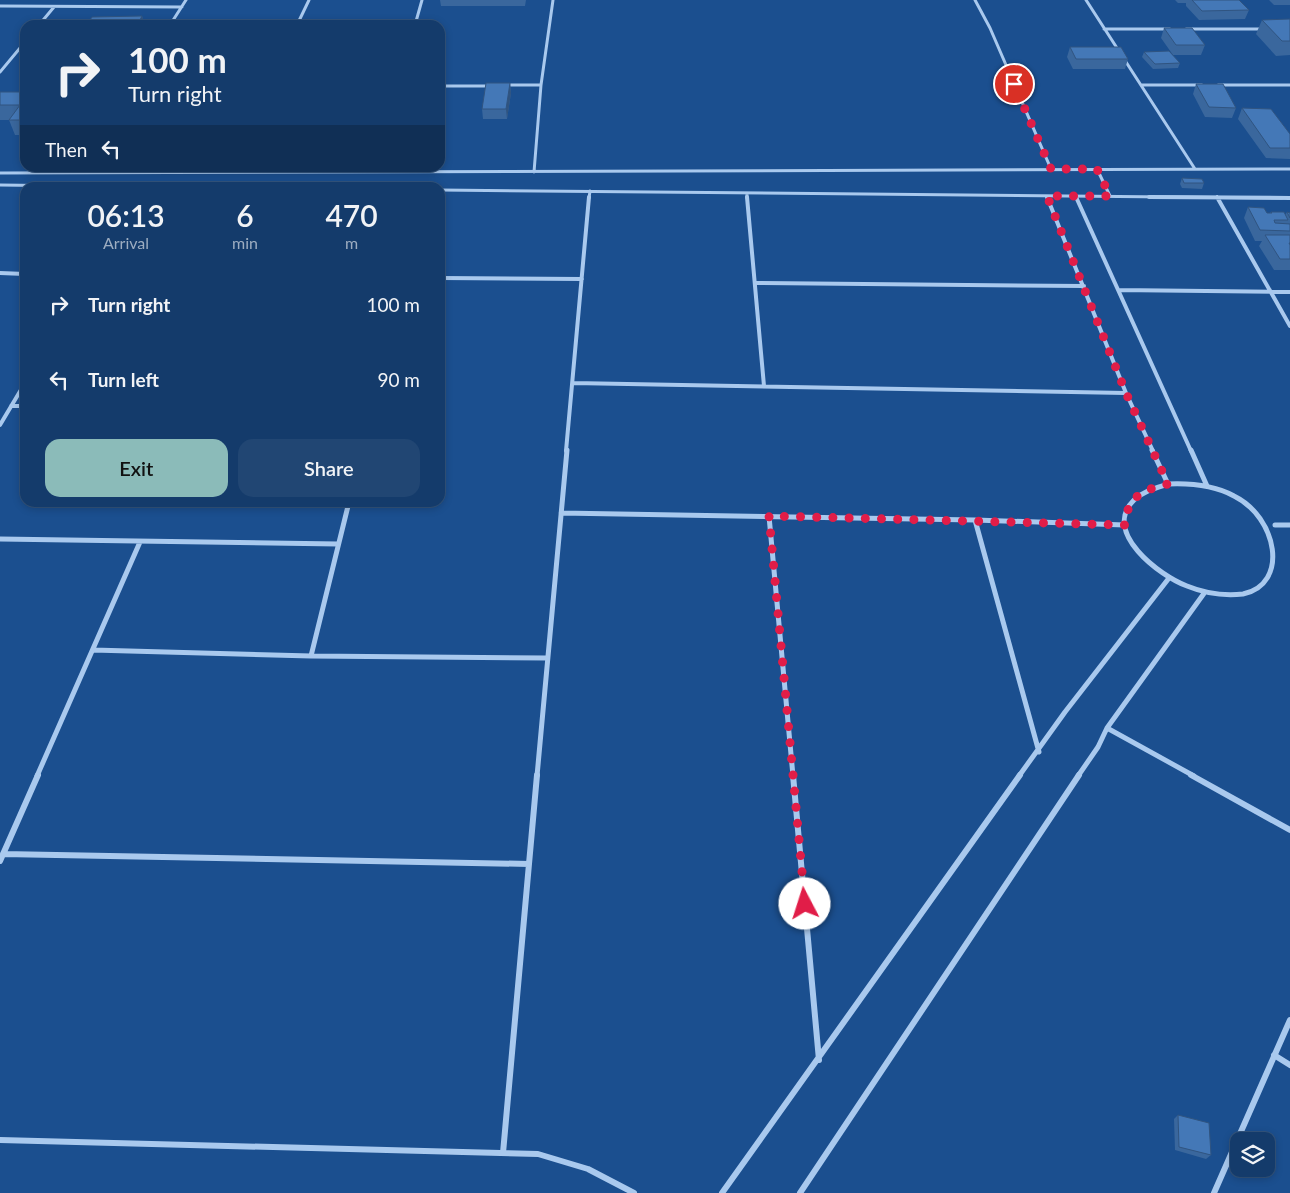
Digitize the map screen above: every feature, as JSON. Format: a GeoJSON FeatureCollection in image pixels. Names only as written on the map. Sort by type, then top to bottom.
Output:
{"type":"FeatureCollection","features":[{"type":"Feature","properties":{"kind":"street"},"geometry":{"type":"LineString","coordinates":[[173,20],[186,0]]}},
{"type":"Feature","properties":{"kind":"street"},"geometry":{"type":"LineString","coordinates":[[299,20],[309,0]]}},
{"type":"Feature","properties":{"kind":"street"},"geometry":{"type":"LineString","coordinates":[[416,20],[422,0]]}},
{"type":"Feature","properties":{"kind":"street"},"geometry":{"type":"LineString","coordinates":[[534,172],[541,85],[553,0]]}},
{"type":"Feature","properties":{"kind":"street"},"geometry":{"type":"LineString","coordinates":[[975,0],[990,28],[1051,169]]}},
{"type":"Feature","properties":{"kind":"street"},"geometry":{"type":"LineString","coordinates":[[1086,0],[1195,169]]}},
{"type":"Feature","properties":{"kind":"street"},"geometry":{"type":"LineString","coordinates":[[0,6],[182,7]]}},
{"type":"Feature","properties":{"kind":"street"},"geometry":{"type":"LineString","coordinates":[[43,20],[54,7]]}},
{"type":"Feature","properties":{"kind":"street"},"geometry":{"type":"LineString","coordinates":[[1182,29],[1270,28]]}},
{"type":"Feature","properties":{"kind":"street"},"geometry":{"type":"LineString","coordinates":[[1104,29],[1173,29]]}},
{"type":"Feature","properties":{"kind":"street"},"geometry":{"type":"LineString","coordinates":[[0,72],[20,48]]}},
{"type":"Feature","properties":{"kind":"street"},"geometry":{"type":"LineString","coordinates":[[445,86],[541,85]]}},
{"type":"Feature","properties":{"kind":"street"},"geometry":{"type":"LineString","coordinates":[[1142,85],[1290,85]]}},
{"type":"Feature","properties":{"kind":"street"},"geometry":{"type":"LineString","coordinates":[[1097,169],[1110,196]]}},
{"type":"Feature","properties":{"kind":"street"},"geometry":{"type":"LineString","coordinates":[[0,173],[1290,169]]}},
{"type":"Feature","properties":{"kind":"street"},"geometry":{"type":"LineString","coordinates":[[0,185],[20,185]]}},
{"type":"Feature","properties":{"kind":"street"},"geometry":{"type":"LineString","coordinates":[[445,190],[1290,198]]}},
{"type":"Feature","properties":{"kind":"street"},"geometry":{"type":"LineString","coordinates":[[503,1153],[590,191]]}},
{"type":"Feature","properties":{"kind":"street"},"geometry":{"type":"LineString","coordinates":[[747,193],[764,386]]}},
{"type":"Feature","properties":{"kind":"street"},"geometry":{"type":"LineString","coordinates":[[1047,196],[1126,393],[1168,484]]}},
{"type":"Feature","properties":{"kind":"street"},"geometry":{"type":"LineString","coordinates":[[1076,196],[1207,486]]}},
{"type":"Feature","properties":{"kind":"street"},"geometry":{"type":"LineString","coordinates":[[1217,197],[1290,326]]}},
{"type":"Feature","properties":{"kind":"street"},"geometry":{"type":"LineString","coordinates":[[0,273],[20,274]]}},
{"type":"Feature","properties":{"kind":"street"},"geometry":{"type":"LineString","coordinates":[[445,278],[582,279]]}},
{"type":"Feature","properties":{"kind":"street"},"geometry":{"type":"LineString","coordinates":[[755,283],[1084,286]]}},
{"type":"Feature","properties":{"kind":"street"},"geometry":{"type":"LineString","coordinates":[[1118,290],[1290,292]]}},
{"type":"Feature","properties":{"kind":"street"},"geometry":{"type":"LineString","coordinates":[[572,383],[1126,393]]}},
{"type":"Feature","properties":{"kind":"street"},"geometry":{"type":"LineString","coordinates":[[0,425],[20,392]]}},
{"type":"Feature","properties":{"kind":"street"},"geometry":{"type":"LineString","coordinates":[[12,406],[20,406]]}},
{"type":"Feature","properties":{"kind":"street"},"geometry":{"type":"LineString","coordinates":[[1264,515],[1238,497],[1207,486],[1168,484],[1153,487],[1140,493],[1131,502],[1126,512],[1125,525],[1127,536],[1138,553],[1155,569],[1169,578],[1205,592],[1242,594],[1270,586]]}},
{"type":"Feature","properties":{"kind":"street"},"geometry":{"type":"LineString","coordinates":[[311,656],[348,507]]}},
{"type":"Feature","properties":{"kind":"street"},"geometry":{"type":"LineString","coordinates":[[561,513],[975,520],[1125,525]]}},
{"type":"Feature","properties":{"kind":"street"},"geometry":{"type":"LineString","coordinates":[[769,516],[819,1060]]}},
{"type":"Feature","properties":{"kind":"street"},"geometry":{"type":"LineString","coordinates":[[975,520],[1038,752]]}},
{"type":"Feature","properties":{"kind":"street"},"geometry":{"type":"LineString","coordinates":[[1270,520],[1278,530]]}},
{"type":"Feature","properties":{"kind":"street"},"geometry":{"type":"LineString","coordinates":[[1275,525],[1290,525]]}},
{"type":"Feature","properties":{"kind":"street"},"geometry":{"type":"LineString","coordinates":[[0,539],[338,544]]}},
{"type":"Feature","properties":{"kind":"street"},"geometry":{"type":"LineString","coordinates":[[0,861],[140,542]]}},
{"type":"Feature","properties":{"kind":"street"},"geometry":{"type":"LineString","coordinates":[[722,1193],[819,1060],[1065,712],[1169,578]]}},
{"type":"Feature","properties":{"kind":"street"},"geometry":{"type":"LineString","coordinates":[[800,1193],[1098,747],[1107,728],[1205,592]]}},
{"type":"Feature","properties":{"kind":"street"},"geometry":{"type":"LineString","coordinates":[[92,650],[311,656],[548,658]]}},
{"type":"Feature","properties":{"kind":"street"},"geometry":{"type":"LineString","coordinates":[[1107,728],[1290,830]]}},
{"type":"Feature","properties":{"kind":"street"},"geometry":{"type":"LineString","coordinates":[[3,854],[529,864]]}},
{"type":"Feature","properties":{"kind":"street"},"geometry":{"type":"LineString","coordinates":[[1214,1193],[1290,1020]]}},
{"type":"Feature","properties":{"kind":"street"},"geometry":{"type":"LineString","coordinates":[[1274,1055],[1290,1065]]}},
{"type":"Feature","properties":{"kind":"street"},"geometry":{"type":"LineString","coordinates":[[0,1140],[538,1154],[573,1162],[606,1175],[634,1193]]}},
{"type":"Feature","properties":{"kind":"building"},"geometry":{"type":"Polygon","coordinates":[[[1192,0],[1239,0],[1249,10],[1202,11],[1192,0]]]}},
{"type":"Feature","properties":{"kind":"building"},"geometry":{"type":"Polygon","coordinates":[[[142,16],[140,20],[90,20],[92,17],[142,16]]]}},
{"type":"Feature","properties":{"kind":"building"},"geometry":{"type":"Polygon","coordinates":[[[1290,19],[1290,41],[1282,41],[1262,20],[1290,19]]]}},
{"type":"Feature","properties":{"kind":"building"},"geometry":{"type":"Polygon","coordinates":[[[1164,28],[1192,28],[1205,45],[1176,45],[1164,28]]]}},
{"type":"Feature","properties":{"kind":"building"},"geometry":{"type":"Polygon","coordinates":[[[1070,47],[1121,47],[1128,59],[1076,59],[1070,47]]]}},
{"type":"Feature","properties":{"kind":"building"},"geometry":{"type":"Polygon","coordinates":[[[1169,51],[1180,63],[1155,64],[1144,52],[1169,51]]]}},
{"type":"Feature","properties":{"kind":"building"},"geometry":{"type":"Polygon","coordinates":[[[486,83],[510,83],[506,109],[482,109],[486,83]]]}},
{"type":"Feature","properties":{"kind":"building"},"geometry":{"type":"Polygon","coordinates":[[[1196,84],[1223,84],[1236,108],[1209,107],[1196,84]]]}},
{"type":"Feature","properties":{"kind":"building"},"geometry":{"type":"Polygon","coordinates":[[[0,92],[20,92],[20,105],[0,105],[0,92]]]}},
{"type":"Feature","properties":{"kind":"building"},"geometry":{"type":"Polygon","coordinates":[[[20,105],[20,120],[9,120],[20,105]]]}},
{"type":"Feature","properties":{"kind":"building"},"geometry":{"type":"Polygon","coordinates":[[[1242,108],[1271,109],[1290,134],[1290,148],[1270,148],[1242,108]]]}},
{"type":"Feature","properties":{"kind":"building"},"geometry":{"type":"Polygon","coordinates":[[[1182,178],[1202,179],[1204,183],[1184,183],[1182,178]]]}},
{"type":"Feature","properties":{"kind":"building"},"geometry":{"type":"Polygon","coordinates":[[[1248,207],[1264,208],[1267,213],[1284,212],[1288,220],[1274,220],[1275,223],[1290,224],[1290,231],[1260,230],[1248,207]]]}},
{"type":"Feature","properties":{"kind":"building"},"geometry":{"type":"Polygon","coordinates":[[[1265,235],[1290,235],[1290,259],[1280,259],[1265,235]]]}},
{"type":"Feature","properties":{"kind":"building"},"geometry":{"type":"Polygon","coordinates":[[[1178,1115],[1209,1123],[1211,1155],[1179,1147],[1178,1115]]]}},
{"type":"Feature","properties":{"kind":"route"},"geometry":{"type":"LineString","coordinates":[[805,904],[769,516],[1125,525],[1126,512],[1131,502],[1140,493],[1153,487],[1168,484],[1126,393],[1047,196],[1110,196],[1097,169],[1051,169],[1014,84]]}}]}
